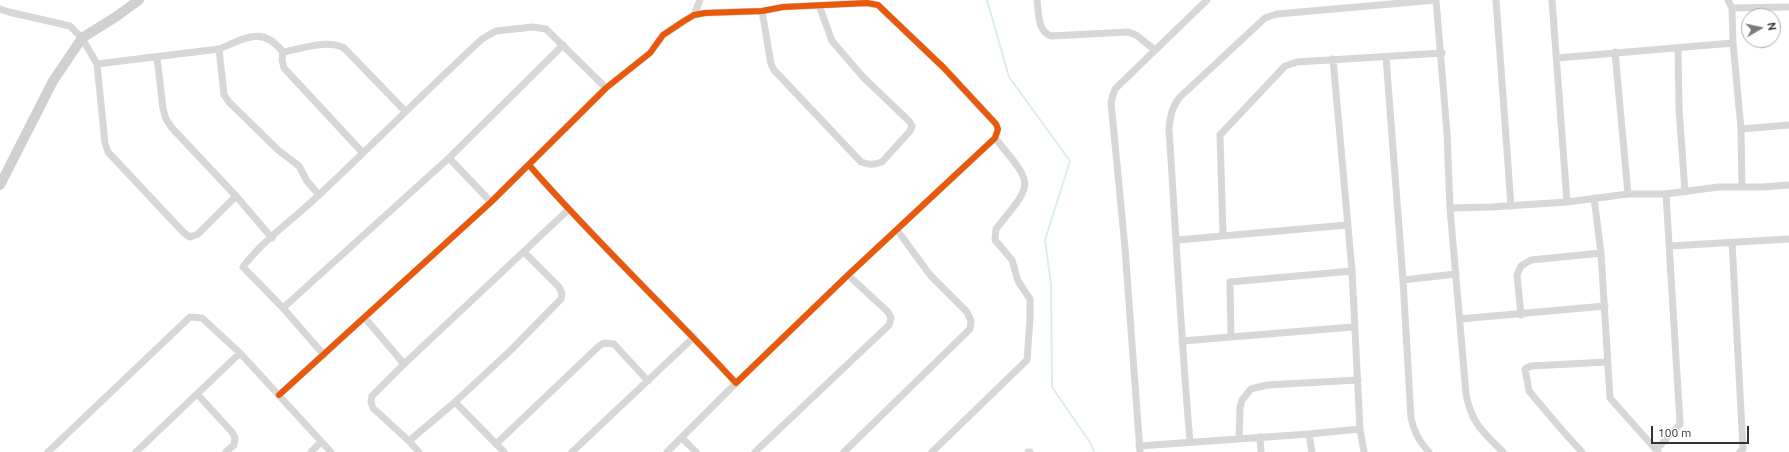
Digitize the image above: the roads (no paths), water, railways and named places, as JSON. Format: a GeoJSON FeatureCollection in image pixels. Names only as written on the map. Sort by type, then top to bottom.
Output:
{"type":"FeatureCollection","features":[{"type":"Feature","properties":{"kind":"street"},"geometry":{"type":"LineString","coordinates":[[0,184],[53,81],[82,38],[139,0]]}},
{"type":"Feature","properties":{"kind":"street"},"geometry":{"type":"LineString","coordinates":[[694,15],[700,0]]}},
{"type":"Feature","properties":{"kind":"street"},"geometry":{"type":"LineString","coordinates":[[1037,0],[1041,30],[1046,34],[1051,36],[1128,32],[1136,35],[1155,50]]}},
{"type":"Feature","properties":{"kind":"street"},"geometry":{"type":"LineString","coordinates":[[1207,0],[1115,89],[1111,102],[1125,248],[1140,449],[1190,442],[1260,438],[1360,429]]}},
{"type":"Feature","properties":{"kind":"street"},"geometry":{"type":"LineString","coordinates":[[1190,442],[1182,341],[1169,129],[1170,114],[1174,105],[1180,97],[1265,18],[1277,14],[1436,0],[1442,53],[1450,208],[1466,394],[1470,412],[1480,429],[1503,452]]}},
{"type":"Feature","properties":{"kind":"street"},"geometry":{"type":"LineString","coordinates":[[1496,0],[1511,206]]}},
{"type":"Feature","properties":{"kind":"street"},"geometry":{"type":"LineString","coordinates":[[1552,0],[1567,202]]}},
{"type":"Feature","properties":{"kind":"street"},"geometry":{"type":"LineString","coordinates":[[1728,0],[1732,8],[1733,43],[1741,129],[1742,187]]}},
{"type":"Feature","properties":{"kind":"street"},"geometry":{"type":"LineString","coordinates":[[279,395],[365,318],[530,165],[606,88],[650,53],[663,35],[694,15],[705,13],[762,11],[783,7],[867,2],[878,5],[944,68],[996,124],[998,129],[995,138],[848,275],[667,452]]}},
{"type":"Feature","properties":{"kind":"street"},"geometry":{"type":"LineString","coordinates":[[762,11],[771,64],[774,70],[861,162],[869,165],[882,162],[910,131],[912,126],[910,121],[862,76],[832,41],[819,5]]}},
{"type":"Feature","properties":{"kind":"street"},"geometry":{"type":"LineString","coordinates":[[1732,8],[1789,7]]}},
{"type":"Feature","properties":{"kind":"street"},"geometry":{"type":"LineString","coordinates":[[0,8],[9,12],[70,26],[82,38],[97,64],[105,143],[108,152],[190,238],[198,234],[236,196]]}},
{"type":"Feature","properties":{"kind":"street"},"geometry":{"type":"LineString","coordinates":[[324,355],[283,308],[243,267],[405,111],[482,39],[496,31],[540,27],[546,29],[606,88]]}},
{"type":"Feature","properties":{"kind":"street"},"geometry":{"type":"LineString","coordinates":[[97,64],[219,49],[254,35],[272,40],[283,52],[282,60],[284,68],[363,153]]}},
{"type":"Feature","properties":{"kind":"street"},"geometry":{"type":"LineString","coordinates":[[1557,58],[1733,43]]}},
{"type":"Feature","properties":{"kind":"street"},"geometry":{"type":"LineString","coordinates":[[283,52],[329,44],[344,48],[405,111]]}},
{"type":"Feature","properties":{"kind":"street"},"geometry":{"type":"LineString","coordinates":[[283,308],[449,158],[563,45]]}},
{"type":"Feature","properties":{"kind":"street"},"geometry":{"type":"LineString","coordinates":[[1678,48],[1685,192]]}},
{"type":"Feature","properties":{"kind":"street"},"geometry":{"type":"LineString","coordinates":[[219,49],[224,95],[229,102],[278,150],[299,166],[307,181],[319,195]]}},
{"type":"Feature","properties":{"kind":"street"},"geometry":{"type":"LineString","coordinates":[[1615,52],[1628,194]]}},
{"type":"Feature","properties":{"kind":"street"},"geometry":{"type":"LineString","coordinates":[[1223,235],[1220,135],[1285,66],[1297,62],[1333,59],[1442,53]]}},
{"type":"Feature","properties":{"kind":"street"},"geometry":{"type":"LineString","coordinates":[[157,57],[166,119],[172,128],[236,196],[272,238]]}},
{"type":"Feature","properties":{"kind":"street"},"geometry":{"type":"LineString","coordinates":[[1386,57],[1403,280],[1411,418],[1413,430],[1420,442],[1429,452]]}},
{"type":"Feature","properties":{"kind":"street"},"geometry":{"type":"LineString","coordinates":[[1333,59],[1352,271],[1353,327],[1358,380],[1360,429],[1364,452]]}},
{"type":"Feature","properties":{"kind":"street"},"geometry":{"type":"LineString","coordinates":[[1741,129],[1789,126]]}},
{"type":"Feature","properties":{"kind":"street"},"geometry":{"type":"LineString","coordinates":[[932,452],[1027,360],[1030,299],[1018,281],[1012,260],[995,240],[996,229],[1021,197],[1026,188],[1026,182],[1022,171],[995,138]]}},
{"type":"Feature","properties":{"kind":"street"},"geometry":{"type":"LineString","coordinates":[[449,158],[490,202]]}},
{"type":"Feature","properties":{"kind":"street"},"geometry":{"type":"LineString","coordinates":[[530,165],[568,210],[694,337],[736,383]]}},
{"type":"Feature","properties":{"kind":"street"},"geometry":{"type":"LineString","coordinates":[[1450,208],[1567,202],[1628,194],[1666,194],[1718,187],[1789,185]]}},
{"type":"Feature","properties":{"kind":"street"},"geometry":{"type":"LineString","coordinates":[[1594,198],[1601,253],[1610,398],[1657,451],[1680,424],[1666,194]]}},
{"type":"Feature","properties":{"kind":"street"},"geometry":{"type":"LineString","coordinates":[[419,452],[374,408],[372,396],[568,210]]}},
{"type":"Feature","properties":{"kind":"street"},"geometry":{"type":"LineString","coordinates":[[1177,240],[1347,225]]}},
{"type":"Feature","properties":{"kind":"street"},"geometry":{"type":"LineString","coordinates":[[844,452],[970,329],[971,321],[968,312],[930,275],[897,230]]}},
{"type":"Feature","properties":{"kind":"street"},"geometry":{"type":"LineString","coordinates":[[1670,246],[1789,238]]}},
{"type":"Feature","properties":{"kind":"street"},"geometry":{"type":"LineString","coordinates":[[1732,242],[1743,449],[1740,452]]}},
{"type":"Feature","properties":{"kind":"street"},"geometry":{"type":"LineString","coordinates":[[409,441],[455,402],[511,350],[561,299],[562,293],[559,287],[524,252]]}},
{"type":"Feature","properties":{"kind":"street"},"geometry":{"type":"LineString","coordinates":[[1521,315],[1517,275],[1521,266],[1531,260],[1601,253]]}},
{"type":"Feature","properties":{"kind":"street"},"geometry":{"type":"LineString","coordinates":[[1231,337],[1230,282],[1352,271]]}},
{"type":"Feature","properties":{"kind":"street"},"geometry":{"type":"LineString","coordinates":[[1403,280],[1456,274]]}},
{"type":"Feature","properties":{"kind":"street"},"geometry":{"type":"LineString","coordinates":[[755,452],[889,326],[891,318],[888,312],[848,275]]}},
{"type":"Feature","properties":{"kind":"street"},"geometry":{"type":"LineString","coordinates":[[1460,319],[1521,315],[1605,306]]}},
{"type":"Feature","properties":{"kind":"street"},"geometry":{"type":"LineString","coordinates":[[48,452],[190,317],[202,318],[240,353],[331,452]]}},
{"type":"Feature","properties":{"kind":"street"},"geometry":{"type":"LineString","coordinates":[[365,318],[404,364]]}},
{"type":"Feature","properties":{"kind":"street"},"geometry":{"type":"LineString","coordinates":[[1182,341],[1353,327]]}},
{"type":"Feature","properties":{"kind":"street"},"geometry":{"type":"LineString","coordinates":[[572,452],[694,337]]}},
{"type":"Feature","properties":{"kind":"street"},"geometry":{"type":"LineString","coordinates":[[496,444],[599,346],[604,343],[614,344],[648,381]]}},
{"type":"Feature","properties":{"kind":"street"},"geometry":{"type":"LineString","coordinates":[[136,452],[198,395],[240,353]]}},
{"type":"Feature","properties":{"kind":"street"},"geometry":{"type":"LineString","coordinates":[[1582,452],[1529,391],[1525,369],[1531,366],[1607,362]]}},
{"type":"Feature","properties":{"kind":"street"},"geometry":{"type":"LineString","coordinates":[[1239,439],[1240,408],[1242,400],[1250,389],[1268,385],[1358,380]]}},
{"type":"Feature","properties":{"kind":"street"},"geometry":{"type":"LineString","coordinates":[[198,395],[232,432],[234,445],[226,452]]}},
{"type":"Feature","properties":{"kind":"street"},"geometry":{"type":"LineString","coordinates":[[455,402],[504,452]]}},
{"type":"Feature","properties":{"kind":"street"},"geometry":{"type":"LineString","coordinates":[[1309,434],[1312,452]]}},
{"type":"Feature","properties":{"kind":"street"},"geometry":{"type":"LineString","coordinates":[[682,438],[696,452]]}},
{"type":"Feature","properties":{"kind":"street"},"geometry":{"type":"LineString","coordinates":[[1260,438],[1261,452]]}},
{"type":"Feature","properties":{"kind":"street"},"geometry":{"type":"LineString","coordinates":[[311,452],[321,442]]}},
{"type":"Feature","properties":{"kind":"waterway"},"geometry":{"type":"LineString","coordinates":[[987,0],[1009,77],[1070,161],[1045,240],[1051,284],[1052,387],[1091,444],[1094,452]]}}]}
